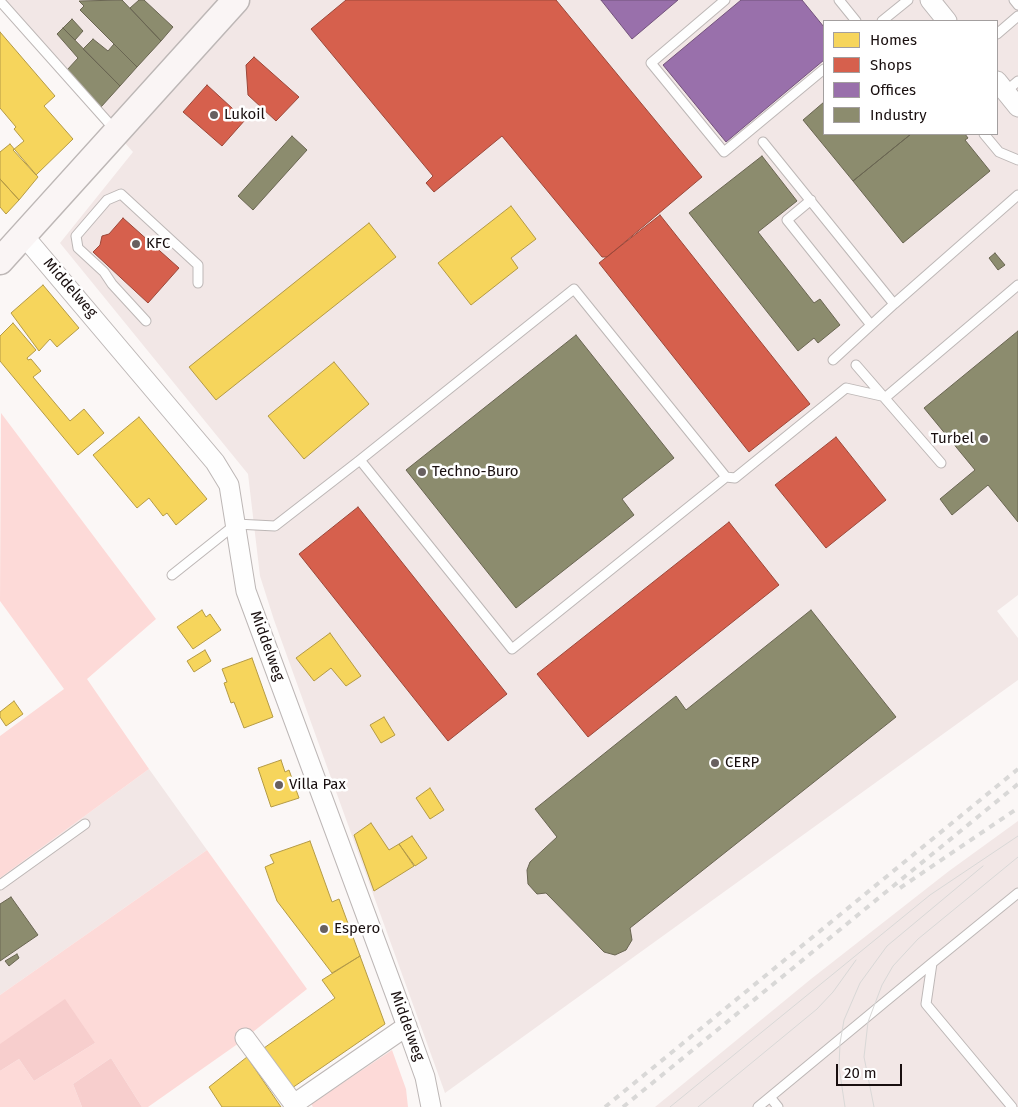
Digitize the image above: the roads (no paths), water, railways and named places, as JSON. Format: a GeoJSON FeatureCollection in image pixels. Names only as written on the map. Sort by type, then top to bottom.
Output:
{"type":"FeatureCollection","features":[{"type":"Feature","properties":{"kind":"main road"},"geometry":{"type":"LineString","coordinates":[[0,261],[236,0]]}},
{"type":"Feature","properties":{"kind":"street"},"geometry":{"type":"LineString","coordinates":[[1007,85],[1018,107]]}},
{"type":"Feature","properties":{"kind":"street","name":"Middelweg"},"geometry":{"type":"LineString","coordinates":[[24,236],[216,462],[229,485],[243,577],[250,600],[407,1026],[425,1078],[431,1107]]}},
{"type":"Feature","properties":{"kind":"street"},"geometry":{"type":"LineString","coordinates":[[245,1038],[295,1106],[407,1026]]}},
{"type":"Feature","properties":{"kind":"lane"},"geometry":{"type":"LineString","coordinates":[[725,0],[651,63],[724,152],[823,70]]}},
{"type":"Feature","properties":{"kind":"lane"},"geometry":{"type":"LineString","coordinates":[[839,0],[855,20]]}},
{"type":"Feature","properties":{"kind":"lane"},"geometry":{"type":"LineString","coordinates":[[883,20],[908,0]]}},
{"type":"Feature","properties":{"kind":"lane"},"geometry":{"type":"LineString","coordinates":[[1014,0],[1018,5]]}},
{"type":"Feature","properties":{"kind":"lane"},"geometry":{"type":"LineString","coordinates":[[0,1],[117,132]]}},
{"type":"Feature","properties":{"kind":"lane"},"geometry":{"type":"LineString","coordinates":[[998,33],[1018,16]]}},
{"type":"Feature","properties":{"kind":"lane"},"geometry":{"type":"LineString","coordinates":[[985,135],[999,152],[1018,160]]}},
{"type":"Feature","properties":{"kind":"lane"},"geometry":{"type":"LineString","coordinates":[[763,142],[894,304]]}},
{"type":"Feature","properties":{"kind":"lane"},"geometry":{"type":"LineString","coordinates":[[146,321],[112,284],[104,272],[78,248],[76,236],[107,200],[121,194],[198,265],[198,282]]}},
{"type":"Feature","properties":{"kind":"lane"},"geometry":{"type":"LineString","coordinates":[[833,360],[1018,194]]}},
{"type":"Feature","properties":{"kind":"lane"},"geometry":{"type":"LineString","coordinates":[[811,200],[787,220],[871,325]]}},
{"type":"Feature","properties":{"kind":"lane"},"geometry":{"type":"LineString","coordinates":[[886,397],[1018,285]]}},
{"type":"Feature","properties":{"kind":"lane"},"geometry":{"type":"LineString","coordinates":[[172,575],[236,524],[275,526],[574,289],[726,478]]}},
{"type":"Feature","properties":{"kind":"lane"},"geometry":{"type":"LineString","coordinates":[[856,365],[886,397],[941,463]]}},
{"type":"Feature","properties":{"kind":"lane"},"geometry":{"type":"LineString","coordinates":[[360,460],[512,649],[726,478],[735,478],[846,388],[886,397]]}},
{"type":"Feature","properties":{"kind":"lane"},"geometry":{"type":"LineString","coordinates":[[0,885],[85,824]]}},
{"type":"Feature","properties":{"kind":"lane"},"geometry":{"type":"LineString","coordinates":[[758,1107],[1018,893]]}},
{"type":"Feature","properties":{"kind":"lane"},"geometry":{"type":"LineString","coordinates":[[932,963],[926,1004],[1012,1107]]}},
{"type":"Feature","properties":{"kind":"lane"},"geometry":{"type":"LineString","coordinates":[[770,1097],[778,1107]]}},
{"type":"Feature","properties":{"kind":"tram line"},"geometry":{"type":"LineString","coordinates":[[670,1107],[930,895],[1018,836]]}},
{"type":"Feature","properties":{"kind":"tram line"},"geometry":{"type":"LineString","coordinates":[[874,1107],[864,1057],[868,1022],[882,985],[893,966],[918,939],[1018,857]]}},
{"type":"Feature","properties":{"kind":"tram line"},"geometry":{"type":"LineString","coordinates":[[845,1107],[839,1067],[840,1043],[844,1020],[860,983],[887,946],[983,866]]}},
{"type":"Feature","properties":{"kind":"tram line"},"geometry":{"type":"LineString","coordinates":[[698,1107],[817,1009],[833,992],[856,960]]}},
{"type":"Feature","properties":{"kind":"railway"},"geometry":{"type":"LineString","coordinates":[[605,1107],[1018,769]]}},
{"type":"Feature","properties":{"kind":"railway"},"geometry":{"type":"LineString","coordinates":[[623,1107],[1018,784]]}},
{"type":"Feature","properties":{"kind":"railway"},"geometry":{"type":"LineString","coordinates":[[900,888],[1018,808]]}},
{"type":"Feature","properties":{"kind":"place","name":"Lukoil"},"geometry":{"type":"Point","coordinates":[214,115]}},
{"type":"Feature","properties":{"kind":"place","name":"KFC"},"geometry":{"type":"Point","coordinates":[136,244]}},
{"type":"Feature","properties":{"kind":"place","name":"Turbel"},"geometry":{"type":"Point","coordinates":[984,439]}},
{"type":"Feature","properties":{"kind":"place","name":"Techno-Buro"},"geometry":{"type":"Point","coordinates":[422,472]}},
{"type":"Feature","properties":{"kind":"place","name":"CERP"},"geometry":{"type":"Point","coordinates":[715,763]}},
{"type":"Feature","properties":{"kind":"place","name":"Villa Pax"},"geometry":{"type":"Point","coordinates":[279,785]}},
{"type":"Feature","properties":{"kind":"place","name":"Espero"},"geometry":{"type":"Point","coordinates":[324,929]}}]}
